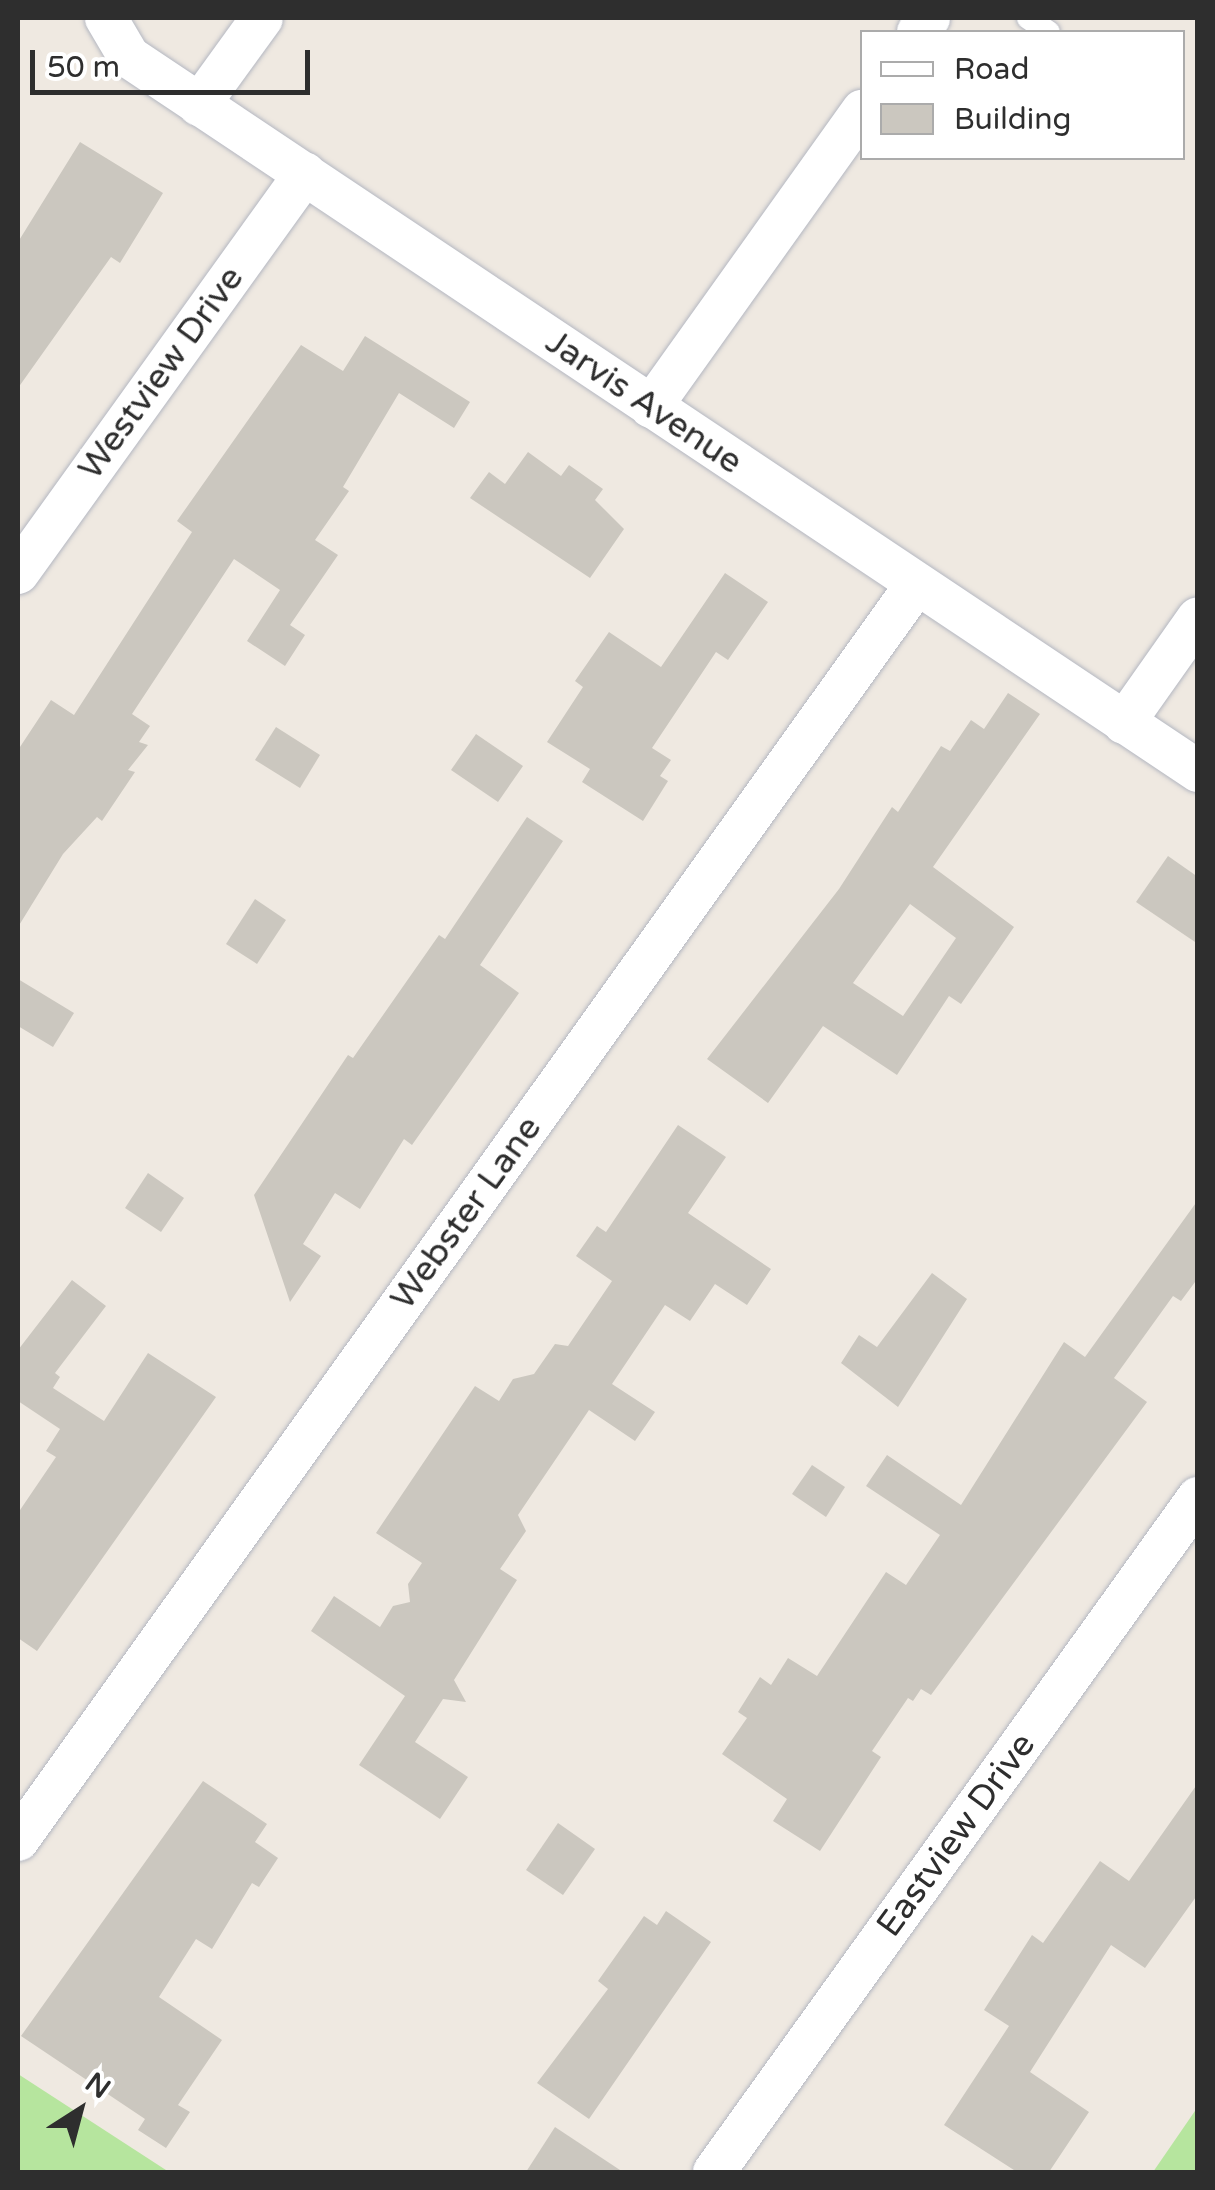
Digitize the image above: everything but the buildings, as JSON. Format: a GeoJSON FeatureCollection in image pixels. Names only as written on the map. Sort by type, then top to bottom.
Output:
{"type":"FeatureCollection","features":[{"type":"Feature","properties":{"kind":"street","name":"Jarvis Avenue"},"geometry":{"type":"LineString","coordinates":[[106,18],[129,57],[1198,772]]}},
{"type":"Feature","properties":{"kind":"street"},"geometry":{"type":"LineString","coordinates":[[199,105],[262,18]]}},
{"type":"Feature","properties":{"kind":"street"},"geometry":{"type":"LineString","coordinates":[[651,407],[860,114]]}},
{"type":"Feature","properties":{"kind":"street","name":"Westview Drive"},"geometry":{"type":"LineString","coordinates":[[18,573],[305,173]]}},
{"type":"Feature","properties":{"kind":"street","name":"Webster Lane"},"geometry":{"type":"LineString","coordinates":[[18,1840],[915,586]]}},
{"type":"Feature","properties":{"kind":"street"},"geometry":{"type":"LineString","coordinates":[[1124,722],[1198,618]]}},
{"type":"Feature","properties":{"kind":"street","name":"Eastview Drive"},"geometry":{"type":"LineString","coordinates":[[714,2172],[1198,1498]]}},
{"type":"Feature","properties":{"kind":"green space"},"geometry":{"type":"Polygon","coordinates":[[[18,2074],[169,2172],[18,2172],[18,2074]]]}},
{"type":"Feature","properties":{"kind":"green space"},"geometry":{"type":"Polygon","coordinates":[[[1197,2108],[1197,2172],[1153,2172],[1197,2108]]]}}]}
